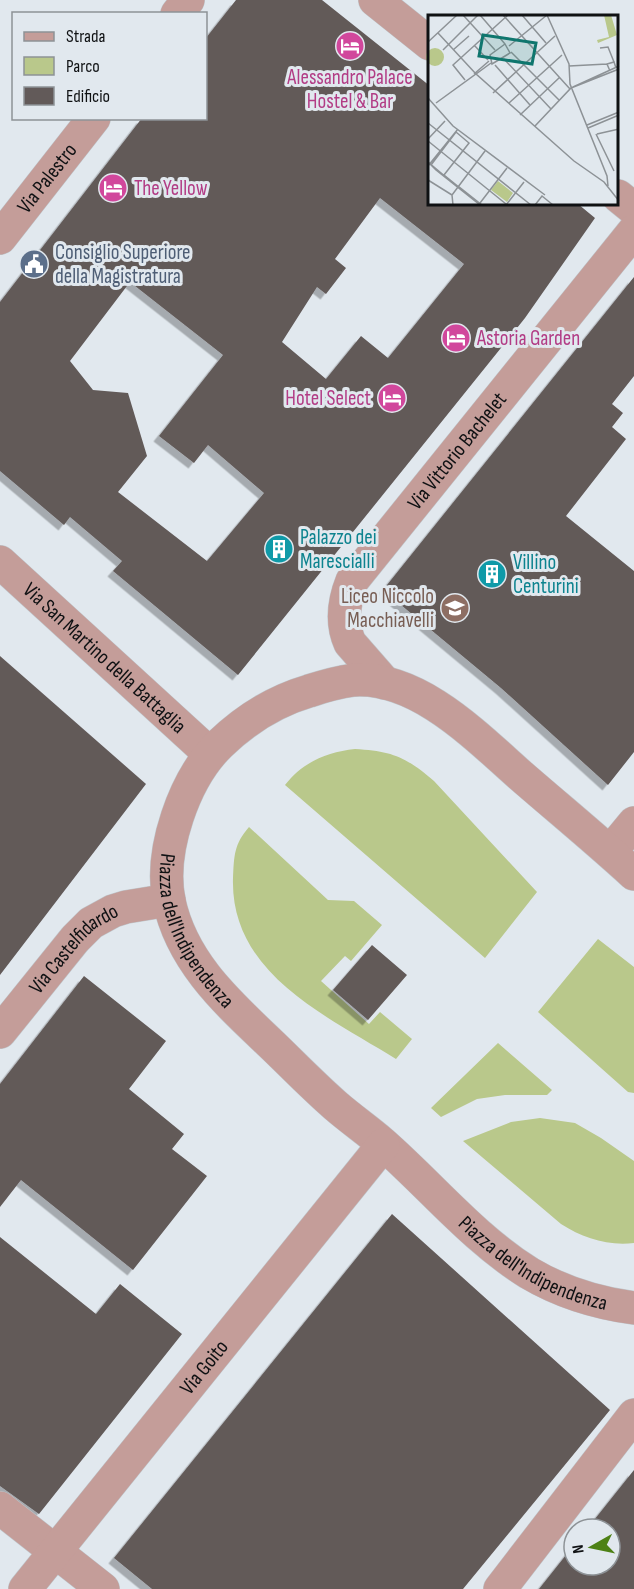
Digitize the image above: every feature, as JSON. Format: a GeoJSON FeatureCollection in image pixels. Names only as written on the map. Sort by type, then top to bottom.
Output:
{"type":"FeatureCollection","features":[{"type":"Feature","properties":{"kind":"street"},"geometry":{"type":"LineString","coordinates":[[179,12],[188,0]]}},
{"type":"Feature","properties":{"kind":"street"},"geometry":{"type":"LineString","coordinates":[[375,0],[428,42]]}},
{"type":"Feature","properties":{"kind":"street","name":"Via Palestro"},"geometry":{"type":"LineString","coordinates":[[0,238],[92,120]]}},
{"type":"Feature","properties":{"kind":"street"},"geometry":{"type":"LineString","coordinates":[[619,197],[634,209]]}},
{"type":"Feature","properties":{"kind":"street","name":"Via Vittorio Bachelet"},"geometry":{"type":"LineString","coordinates":[[385,683],[347,637],[345,607],[352,581],[634,231]]}},
{"type":"Feature","properties":{"kind":"street","name":"Via San Martino della Battaglia"},"geometry":{"type":"LineString","coordinates":[[0,562],[210,754]]}},
{"type":"Feature","properties":{"kind":"street","name":"Piazza dell'Indipendenza"},"geometry":{"type":"LineString","coordinates":[[634,874],[454,718],[410,692],[385,683],[352,681],[298,694],[260,712],[242,724],[210,754],[182,802],[167,867],[169,900],[188,950],[209,982],[236,1012],[336,1106],[383,1144],[498,1252],[532,1275],[585,1298],[634,1308]]}},
{"type":"Feature","properties":{"kind":"street"},"geometry":{"type":"LineString","coordinates":[[610,852],[634,822]]}},
{"type":"Feature","properties":{"kind":"street","name":"Via Castelfidardo"},"geometry":{"type":"LineString","coordinates":[[0,1032],[75,939],[91,923],[126,907],[169,900]]}},
{"type":"Feature","properties":{"kind":"street","name":"Via Goito"},"geometry":{"type":"LineString","coordinates":[[26,1589],[383,1144]]}},
{"type":"Feature","properties":{"kind":"street"},"geometry":{"type":"LineString","coordinates":[[500,1589],[634,1415]]}},
{"type":"Feature","properties":{"kind":"street"},"geometry":{"type":"LineString","coordinates":[[0,1508],[103,1589]]}},
{"type":"Feature","properties":{"kind":"green space"},"geometry":{"type":"Polygon","coordinates":[[[355,749],[379,751],[398,757],[424,773],[537,892],[485,958],[285,785],[308,764],[325,756],[355,749]]]}},
{"type":"Feature","properties":{"kind":"green space"},"geometry":{"type":"Polygon","coordinates":[[[249,827],[328,900],[354,901],[382,925],[351,961],[345,956],[321,981],[369,1024],[380,1012],[412,1039],[396,1059],[313,1008],[265,966],[248,941],[236,912],[233,878],[236,851],[240,839],[249,827]]]}},
{"type":"Feature","properties":{"kind":"green space"},"geometry":{"type":"Polygon","coordinates":[[[598,939],[634,967],[634,1093],[628,1092],[538,1012],[598,939]]]}},
{"type":"Feature","properties":{"kind":"green space"},"geometry":{"type":"Polygon","coordinates":[[[498,1043],[552,1090],[547,1095],[505,1095],[477,1099],[441,1117],[431,1108],[498,1043]]]}},
{"type":"Feature","properties":{"kind":"green space"},"geometry":{"type":"Polygon","coordinates":[[[540,1118],[575,1123],[634,1161],[634,1243],[596,1240],[561,1224],[463,1141],[511,1122],[540,1118]]]}},
{"type":"Feature","properties":{"kind":"building"},"geometry":{"type":"Polygon","coordinates":[[[236,0],[322,0],[428,84],[428,206],[580,206],[595,218],[525,318],[238,675],[113,571],[122,561],[70,517],[64,525],[0,471],[0,302],[140,120],[207,120],[207,37],[236,0]],[[380,198],[335,259],[346,268],[326,294],[317,287],[282,342],[326,379],[361,336],[388,358],[464,264],[380,198]],[[130,282],[70,361],[93,390],[128,393],[147,456],[118,492],[207,561],[264,493],[208,445],[194,463],[159,436],[223,355],[130,282]]]}},
{"type":"Feature","properties":{"kind":"building"},"geometry":{"type":"Polygon","coordinates":[[[634,277],[634,376],[612,404],[623,413],[612,427],[626,439],[566,516],[634,571],[634,752],[608,785],[501,688],[383,590],[634,277]]]}},
{"type":"Feature","properties":{"kind":"building"},"geometry":{"type":"Polygon","coordinates":[[[0,656],[146,784],[0,975],[0,656]]]}},
{"type":"Feature","properties":{"kind":"building"},"geometry":{"type":"Polygon","coordinates":[[[372,945],[407,975],[368,1020],[333,990],[372,945]]]}},
{"type":"Feature","properties":{"kind":"building"},"geometry":{"type":"Polygon","coordinates":[[[84,976],[166,1041],[129,1089],[184,1134],[172,1149],[207,1176],[133,1270],[21,1180],[0,1207],[0,1084],[84,976]]]}},
{"type":"Feature","properties":{"kind":"building"},"geometry":{"type":"Polygon","coordinates":[[[392,1214],[610,1410],[463,1589],[152,1589],[114,1558],[392,1214]]]}},
{"type":"Feature","properties":{"kind":"building"},"geometry":{"type":"Polygon","coordinates":[[[0,1237],[96,1314],[120,1284],[182,1334],[39,1514],[0,1486],[0,1237]]]}},
{"type":"Feature","properties":{"kind":"building"},"geometry":{"type":"Polygon","coordinates":[[[634,1470],[634,1589],[539,1589],[562,1560],[562,1577],[622,1577],[622,1517],[597,1517],[634,1470]]]}},
{"type":"Feature","properties":{"kind":"place","name":"Alessandro Palace Hostel & Bar"},"geometry":{"type":"Point","coordinates":[350,46]}},
{"type":"Feature","properties":{"kind":"place","name":"The Yellow"},"geometry":{"type":"Point","coordinates":[113,188]}},
{"type":"Feature","properties":{"kind":"place","name":"Consiglio Superiore della Magistratura"},"geometry":{"type":"Point","coordinates":[34,264]}},
{"type":"Feature","properties":{"kind":"place","name":"Astoria Garden"},"geometry":{"type":"Point","coordinates":[456,338]}},
{"type":"Feature","properties":{"kind":"place","name":"Hotel Select"},"geometry":{"type":"Point","coordinates":[392,398]}},
{"type":"Feature","properties":{"kind":"place","name":"Palazzo dei Marescialli"},"geometry":{"type":"Point","coordinates":[279,549]}},
{"type":"Feature","properties":{"kind":"place","name":"Villino Centurini"},"geometry":{"type":"Point","coordinates":[492,574]}},
{"type":"Feature","properties":{"kind":"place","name":"Liceo Niccolo Macchiavelli"},"geometry":{"type":"Point","coordinates":[455,608]}}]}
